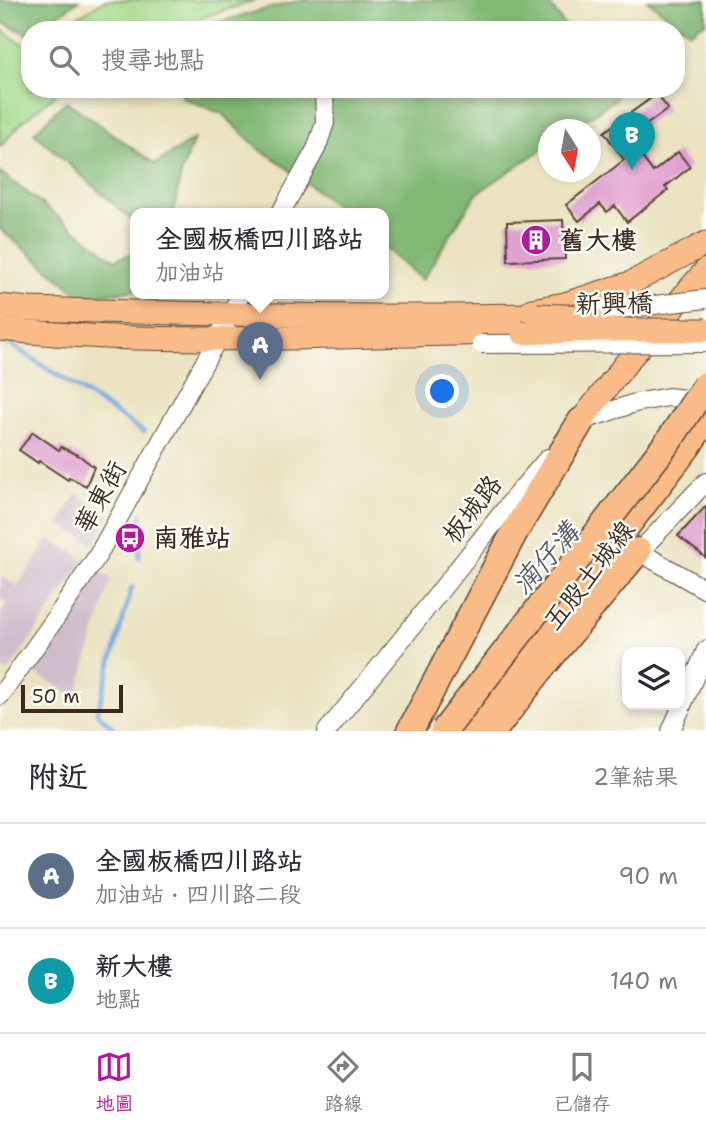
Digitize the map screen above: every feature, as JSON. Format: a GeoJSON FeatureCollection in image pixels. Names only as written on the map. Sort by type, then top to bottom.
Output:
{"type":"FeatureCollection","features":[{"type":"Feature","properties":{"kind":"highway","name":"五股土城線"},"geometry":{"type":"LineString","coordinates":[[444,731],[668,442],[706,385]]}},
{"type":"Feature","properties":{"kind":"highway","name":"五股土城線"},"geometry":{"type":"LineString","coordinates":[[469,731],[688,446],[706,418]]}},
{"type":"Feature","properties":{"kind":"highway"},"geometry":{"type":"LineString","coordinates":[[410,731],[514,533],[580,421]]}},
{"type":"Feature","properties":{"kind":"highway"},"geometry":{"type":"LineString","coordinates":[[493,731],[638,551]]}},
{"type":"Feature","properties":{"kind":"main road"},"geometry":{"type":"LineString","coordinates":[[502,316],[565,304],[631,283],[706,243]]}},
{"type":"Feature","properties":{"kind":"main road"},"geometry":{"type":"LineString","coordinates":[[580,421],[706,270]]}},
{"type":"Feature","properties":{"kind":"main road"},"geometry":{"type":"LineString","coordinates":[[0,298],[29,309]]}},
{"type":"Feature","properties":{"kind":"main road"},"geometry":{"type":"LineString","coordinates":[[0,306],[29,309],[236,304],[502,316],[530,324]]}},
{"type":"Feature","properties":{"kind":"main road","name":"新興橋"},"geometry":{"type":"LineString","coordinates":[[530,324],[564,316],[706,317]]}},
{"type":"Feature","properties":{"kind":"main road"},"geometry":{"type":"LineString","coordinates":[[0,329],[117,337],[218,338],[354,336],[530,324]]}},
{"type":"Feature","properties":{"kind":"main road","name":"新興橋"},"geometry":{"type":"LineString","coordinates":[[530,324],[598,330],[706,330]]}},
{"type":"Feature","properties":{"kind":"street"},"geometry":{"type":"LineString","coordinates":[[283,208],[316,149],[325,123],[324,98]]}},
{"type":"Feature","properties":{"kind":"street"},"geometry":{"type":"LineString","coordinates":[[564,316],[706,299]]}},
{"type":"Feature","properties":{"kind":"street","name":"華東街"},"geometry":{"type":"LineString","coordinates":[[0,696],[97,555],[236,304]]}},
{"type":"Feature","properties":{"kind":"street"},"geometry":{"type":"LineString","coordinates":[[354,336],[378,346],[706,343]]}},
{"type":"Feature","properties":{"kind":"street"},"geometry":{"type":"LineString","coordinates":[[580,421],[635,403],[668,397],[706,401]]}},
{"type":"Feature","properties":{"kind":"street","name":"板城路"},"geometry":{"type":"LineString","coordinates":[[327,731],[517,494],[580,421]]}},
{"type":"Feature","properties":{"kind":"street"},"geometry":{"type":"LineString","coordinates":[[500,731],[638,551],[706,482]]}},
{"type":"Feature","properties":{"kind":"street"},"geometry":{"type":"LineString","coordinates":[[638,551],[706,590]]}},
{"type":"Feature","properties":{"kind":"street"},"geometry":{"type":"LineString","coordinates":[[671,731],[706,650]]}},
{"type":"Feature","properties":{"kind":"shaded area"},"geometry":{"type":"Polygon","coordinates":[[[76,494],[111,514],[94,544],[59,524],[76,494]]]}},
{"type":"Feature","properties":{"kind":"shaded area"},"geometry":{"type":"Polygon","coordinates":[[[49,538],[85,559],[8,672],[0,667],[0,614],[7,603],[0,599],[0,577],[18,586],[49,538]]]}},
{"type":"Feature","properties":{"kind":"shaded area"},"geometry":{"type":"Polygon","coordinates":[[[99,572],[111,579],[76,697],[30,670],[99,572]]]}},
{"type":"Feature","properties":{"kind":"green space"},"geometry":{"type":"Polygon","coordinates":[[[0,0],[79,0],[50,21],[21,21],[21,31],[0,21],[0,0]]]}},
{"type":"Feature","properties":{"kind":"green space"},"geometry":{"type":"Polygon","coordinates":[[[105,0],[256,0],[192,21],[71,21],[105,0]]]}},
{"type":"Feature","properties":{"kind":"green space"},"geometry":{"type":"Polygon","coordinates":[[[301,0],[546,0],[561,21],[222,21],[301,0]]]}},
{"type":"Feature","properties":{"kind":"green space"},"geometry":{"type":"Polygon","coordinates":[[[647,0],[706,0],[706,22],[690,32],[685,28],[685,21],[675,21],[647,0]]]}},
{"type":"Feature","properties":{"kind":"green space"},"geometry":{"type":"Polygon","coordinates":[[[0,29],[21,43],[21,98],[51,98],[22,122],[0,147],[0,29]]]}},
{"type":"Feature","properties":{"kind":"green space"},"geometry":{"type":"Polygon","coordinates":[[[183,98],[617,98],[586,119],[538,119],[538,152],[476,194],[422,280],[389,251],[389,208],[338,208],[259,149],[223,114],[183,98]]]}},
{"type":"Feature","properties":{"kind":"green space"},"geometry":{"type":"Polygon","coordinates":[[[66,101],[155,164],[194,139],[181,173],[174,208],[130,208],[130,219],[34,133],[66,101]]]}},
{"type":"Feature","properties":{"kind":"green space"},"geometry":{"type":"Polygon","coordinates":[[[0,172],[115,260],[130,254],[130,291],[82,297],[0,229],[0,172]]]}},
{"type":"Feature","properties":{"kind":"building"},"geometry":{"type":"Polygon","coordinates":[[[651,98],[660,98],[668,109],[628,138],[653,172],[678,152],[690,167],[665,187],[668,190],[627,222],[615,206],[607,212],[600,204],[579,221],[566,205],[596,182],[601,182],[601,178],[624,160],[604,132],[651,98]]]}},
{"type":"Feature","properties":{"kind":"building","name":"舊大樓"},"geometry":{"type":"Polygon","coordinates":[[[563,220],[565,259],[508,261],[507,222],[563,220]]]}},
{"type":"Feature","properties":{"kind":"building"},"geometry":{"type":"Polygon","coordinates":[[[33,432],[59,450],[61,447],[80,456],[94,467],[86,486],[69,477],[68,480],[19,450],[33,432]]]}},
{"type":"Feature","properties":{"kind":"building"},"geometry":{"type":"Polygon","coordinates":[[[706,506],[706,558],[678,536],[706,506]]]}},
{"type":"Feature","properties":{"kind":"waterway"},"geometry":{"type":"LineString","coordinates":[[10,344],[144,432]]}},
{"type":"Feature","properties":{"kind":"waterway"},"geometry":{"type":"LineString","coordinates":[[139,558],[141,514]]}},
{"type":"Feature","properties":{"kind":"waterway"},"geometry":{"type":"LineString","coordinates":[[117,731],[97,713],[132,587]]}},
{"type":"Feature","properties":{"kind":"place","name":"新大樓"},"geometry":{"type":"Point","coordinates":[632,170]}},
{"type":"Feature","properties":{"kind":"place","name":"舊大樓"},"geometry":{"type":"Point","coordinates":[536,240]}},
{"type":"Feature","properties":{"kind":"place","name":"全國板橋四川路站"},"geometry":{"type":"Point","coordinates":[260,380]}},
{"type":"Feature","properties":{"kind":"place","name":"南雅站"},"geometry":{"type":"Point","coordinates":[130,538]}},
{"type":"Feature","properties":{"kind":"water label","name":"湳仔溝"},"geometry":{"type":"Point","coordinates":[545,558]}}]}
